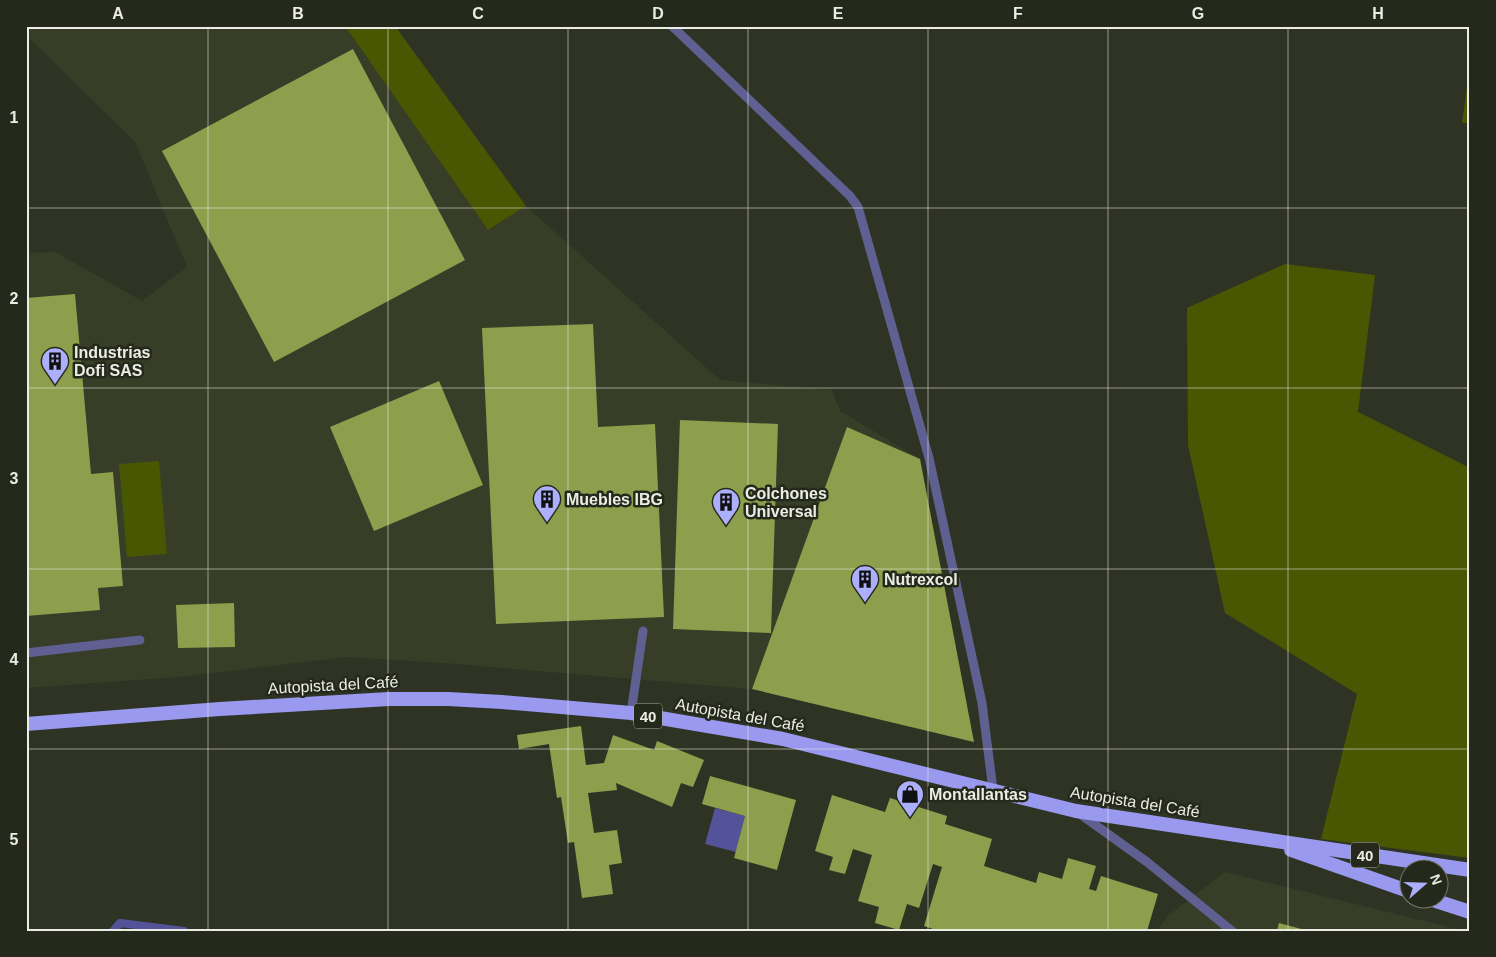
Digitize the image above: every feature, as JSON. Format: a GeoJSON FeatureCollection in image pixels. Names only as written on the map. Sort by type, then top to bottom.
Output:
{"type":"FeatureCollection","features":[{"type":"Feature","properties":{"kind":"highway","name":"Autopista del Café"},"geometry":{"type":"LineString","coordinates":[[26,724],[220,709],[389,699],[448,699],[502,702],[631,713],[783,739],[1076,811],[1470,870]]}},
{"type":"Feature","properties":{"kind":"highway","name":"Autopista del Café"},"geometry":{"type":"LineString","coordinates":[[1260,839],[1398,887]]}},
{"type":"Feature","properties":{"kind":"highway"},"geometry":{"type":"LineString","coordinates":[[1448,905],[1470,912]]}},
{"type":"Feature","properties":{"kind":"lane"},"geometry":{"type":"LineString","coordinates":[[672,26],[850,196],[858,207],[929,458],[982,703],[993,790]]}},
{"type":"Feature","properties":{"kind":"lane"},"geometry":{"type":"LineString","coordinates":[[631,713],[643,630]]}},
{"type":"Feature","properties":{"kind":"lane"},"geometry":{"type":"LineString","coordinates":[[26,653],[140,640]]}},
{"type":"Feature","properties":{"kind":"lane"},"geometry":{"type":"LineString","coordinates":[[1076,811],[1146,862],[1232,931]]}},
{"type":"Feature","properties":{"kind":"shaded area"},"geometry":{"type":"Polygon","coordinates":[[[26,26],[345,26],[488,230],[526,206],[720,380],[832,390],[840,411],[920,459],[974,742],[752,689],[444,663],[346,657],[178,677],[26,688],[26,253],[55,252],[142,301],[187,267],[135,142],[26,35],[26,26]]]}},
{"type":"Feature","properties":{"kind":"shaded area"},"geometry":{"type":"Polygon","coordinates":[[[715,808],[745,816],[736,852],[705,844],[715,808]]]}},
{"type":"Feature","properties":{"kind":"shaded area"},"geometry":{"type":"Polygon","coordinates":[[[1225,872],[1465,931],[1157,931],[1169,915],[1225,872]]]}},
{"type":"Feature","properties":{"kind":"green space"},"geometry":{"type":"Polygon","coordinates":[[[345,26],[395,26],[526,206],[488,230],[345,26]]]}},
{"type":"Feature","properties":{"kind":"green space"},"geometry":{"type":"Polygon","coordinates":[[[1470,66],[1470,123],[1462,123],[1470,66]]]}},
{"type":"Feature","properties":{"kind":"green space"},"geometry":{"type":"Polygon","coordinates":[[[1285,264],[1375,275],[1358,412],[1470,468],[1470,858],[1321,839],[1357,694],[1225,613],[1188,445],[1187,308],[1285,264]]]}},
{"type":"Feature","properties":{"kind":"green space"},"geometry":{"type":"Polygon","coordinates":[[[159,461],[167,554],[127,557],[119,464],[159,461]]]}},
{"type":"Feature","properties":{"kind":"building"},"geometry":{"type":"Polygon","coordinates":[[[353,49],[465,260],[274,362],[162,151],[353,49]]]}},
{"type":"Feature","properties":{"kind":"building","name":"Industrias Dofi SAS"},"geometry":{"type":"Polygon","coordinates":[[[75,294],[91,474],[113,472],[123,586],[98,588],[100,610],[26,616],[26,298],[75,294]]]}},
{"type":"Feature","properties":{"kind":"building","name":"Muebles IBG"},"geometry":{"type":"Polygon","coordinates":[[[593,324],[598,427],[655,424],[664,617],[496,624],[482,328],[593,324]]]}},
{"type":"Feature","properties":{"kind":"building"},"geometry":{"type":"Polygon","coordinates":[[[439,381],[483,485],[374,531],[330,427],[439,381]]]}},
{"type":"Feature","properties":{"kind":"building","name":"Colchones Universal"},"geometry":{"type":"Polygon","coordinates":[[[680,420],[778,424],[771,633],[673,629],[680,420]]]}},
{"type":"Feature","properties":{"kind":"building","name":"Nutrexcol"},"geometry":{"type":"Polygon","coordinates":[[[847,427],[920,459],[974,742],[752,689],[847,427]]]}},
{"type":"Feature","properties":{"kind":"building"},"geometry":{"type":"Polygon","coordinates":[[[234,603],[235,647],[178,648],[176,605],[234,603]]]}},
{"type":"Feature","properties":{"kind":"building"},"geometry":{"type":"Polygon","coordinates":[[[581,726],[586,765],[604,763],[613,735],[654,750],[657,741],[704,760],[693,787],[681,783],[672,807],[616,783],[617,790],[588,793],[594,833],[617,830],[622,863],[609,865],[613,894],[582,898],[574,842],[568,843],[561,797],[557,798],[549,744],[519,749],[517,735],[581,726]]]}},
{"type":"Feature","properties":{"kind":"building"},"geometry":{"type":"Polygon","coordinates":[[[710,776],[796,800],[777,870],[734,858],[745,816],[702,804],[710,776]]]}},
{"type":"Feature","properties":{"kind":"building"},"geometry":{"type":"Polygon","coordinates":[[[832,795],[885,812],[890,798],[947,816],[945,824],[992,839],[984,866],[1036,883],[1039,872],[1062,879],[1068,858],[1096,866],[1089,889],[1096,891],[1101,876],[1158,894],[1147,931],[939,931],[924,926],[942,867],[933,864],[919,908],[907,904],[899,930],[875,923],[879,907],[858,901],[872,855],[853,849],[845,874],[829,870],[833,857],[815,851],[832,795]]]}},
{"type":"Feature","properties":{"kind":"building"},"geometry":{"type":"Polygon","coordinates":[[[1279,923],[1305,930],[1305,931],[1277,931],[1279,923]]]}},
{"type":"Feature","properties":{"kind":"waterway"},"geometry":{"type":"LineString","coordinates":[[113,931],[120,923],[184,931]]}},
{"type":"Feature","properties":{"kind":"place","name":"Industrias Dofi SAS"},"geometry":{"type":"Point","coordinates":[55,385]}},
{"type":"Feature","properties":{"kind":"place","name":"Muebles IBG"},"geometry":{"type":"Point","coordinates":[547,523]}},
{"type":"Feature","properties":{"kind":"place","name":"Colchones Universal"},"geometry":{"type":"Point","coordinates":[726,526]}},
{"type":"Feature","properties":{"kind":"place","name":"Nutrexcol"},"geometry":{"type":"Point","coordinates":[865,603]}},
{"type":"Feature","properties":{"kind":"place","name":"Montallantas"},"geometry":{"type":"Point","coordinates":[910,818]}}]}
